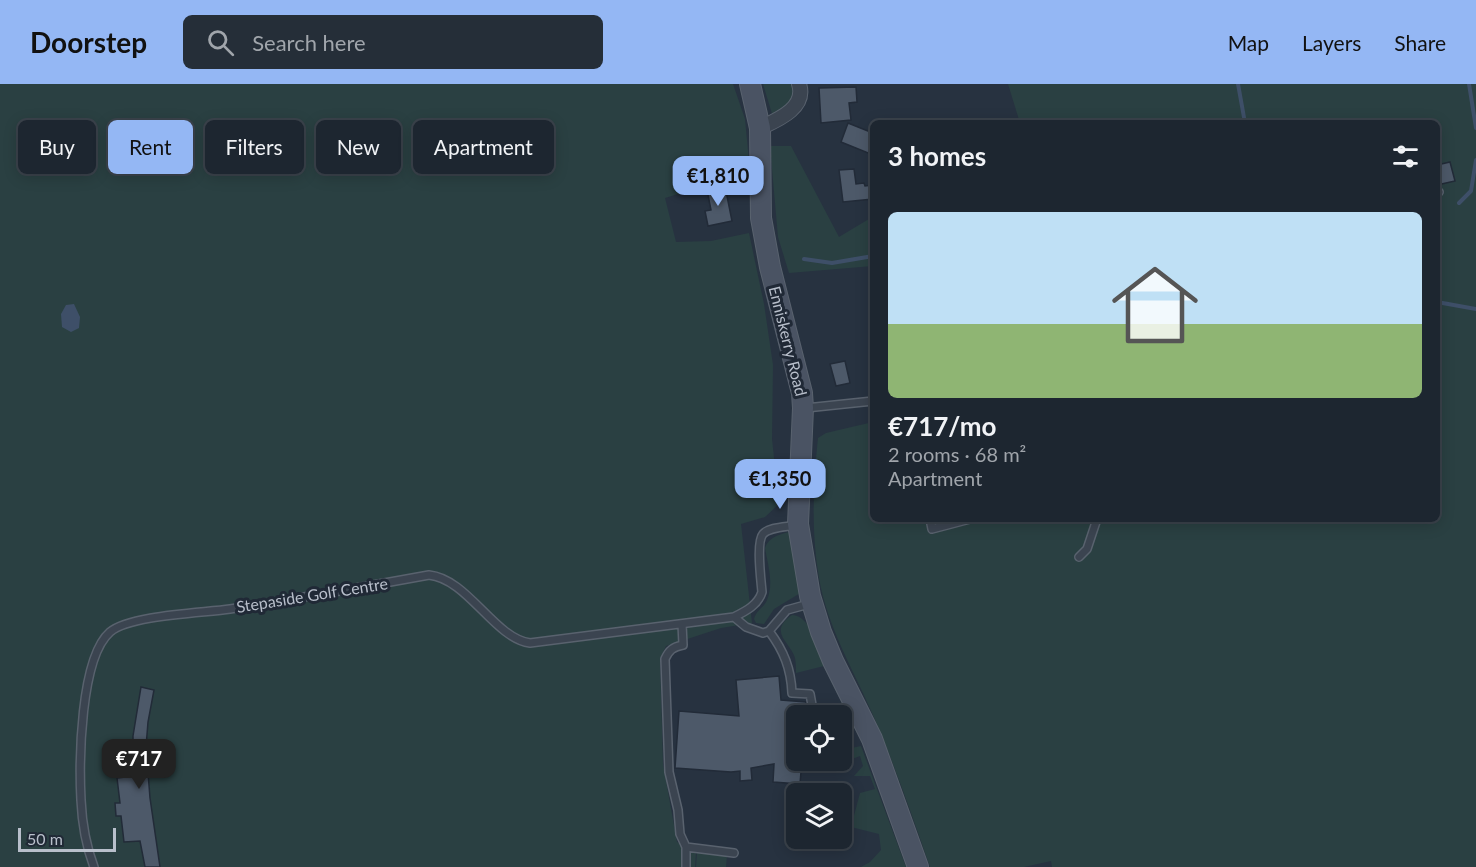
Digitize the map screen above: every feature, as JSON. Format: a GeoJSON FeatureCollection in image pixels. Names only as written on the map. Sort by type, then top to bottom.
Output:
{"type":"FeatureCollection","features":[{"type":"Feature","properties":{"kind":"main road","name":"Enniskerry Road"},"geometry":{"type":"LineString","coordinates":[[750,84],[760,128],[761,218],[770,267],[804,408],[798,524],[813,603],[821,632],[872,739],[918,867]]}},
{"type":"Feature","properties":{"kind":"street"},"geometry":{"type":"LineString","coordinates":[[760,128],[781,118],[797,104],[801,91],[799,84]]}},
{"type":"Feature","properties":{"kind":"lane"},"geometry":{"type":"LineString","coordinates":[[804,408],[870,401]]}},
{"type":"Feature","properties":{"kind":"lane"},"geometry":{"type":"LineString","coordinates":[[931,522],[932,529],[959,522]]}},
{"type":"Feature","properties":{"kind":"lane"},"geometry":{"type":"LineString","coordinates":[[1079,558],[1087,549],[1095,522]]}},
{"type":"Feature","properties":{"kind":"lane"},"geometry":{"type":"LineString","coordinates":[[798,524],[768,531],[762,535],[759,543],[762,592],[748,610],[734,617],[746,627],[756,631],[769,631],[787,610],[813,603]]}},
{"type":"Feature","properties":{"kind":"lane","name":"Stepaside Golf Centre"},"geometry":{"type":"LineString","coordinates":[[94,867],[85,832],[81,801],[84,711],[96,654],[110,632],[126,624],[429,576],[440,576],[453,584],[510,634],[530,643],[734,617]]}},
{"type":"Feature","properties":{"kind":"lane"},"geometry":{"type":"LineString","coordinates":[[682,624],[683,645],[676,646],[669,651],[665,659],[669,772],[678,810],[680,834],[686,847],[686,867]]}},
{"type":"Feature","properties":{"kind":"lane"},"geometry":{"type":"LineString","coordinates":[[769,631],[777,641],[791,672],[792,693],[810,694],[812,705]]}},
{"type":"Feature","properties":{"kind":"lane"},"geometry":{"type":"LineString","coordinates":[[686,847],[734,853]]}},
{"type":"Feature","properties":{"kind":"green space"},"geometry":{"type":"Polygon","coordinates":[[[0,84],[733,84],[745,119],[750,172],[665,198],[676,242],[711,241],[749,233],[764,304],[773,365],[772,439],[779,504],[765,517],[741,524],[752,623],[721,628],[666,646],[660,659],[663,764],[677,842],[696,852],[695,867],[0,867],[0,84]]]}},
{"type":"Feature","properties":{"kind":"green space"},"geometry":{"type":"Polygon","coordinates":[[[763,84],[795,84],[792,104],[773,117],[763,84]]]}},
{"type":"Feature","properties":{"kind":"green space"},"geometry":{"type":"Polygon","coordinates":[[[1008,84],[1476,84],[1476,867],[1052,867],[1051,861],[1024,867],[930,867],[890,758],[843,652],[823,597],[816,561],[814,526],[818,438],[826,433],[870,423],[870,522],[1440,522],[1440,120],[1019,120],[1008,84]]]}},
{"type":"Feature","properties":{"kind":"green space"},"geometry":{"type":"Polygon","coordinates":[[[770,146],[791,146],[839,237],[870,219],[870,266],[789,273],[778,237],[770,146]]]}},
{"type":"Feature","properties":{"kind":"green space"},"geometry":{"type":"Polygon","coordinates":[[[792,533],[802,592],[774,609],[764,624],[756,623],[755,616],[766,603],[770,588],[765,548],[771,539],[792,533]]]}},
{"type":"Feature","properties":{"kind":"green space"},"geometry":{"type":"Polygon","coordinates":[[[792,615],[805,621],[809,627],[824,666],[796,673],[795,658],[781,632],[781,627],[792,615]]]}},
{"type":"Feature","properties":{"kind":"green space"},"geometry":{"type":"Polygon","coordinates":[[[861,746],[906,867],[861,867],[870,862],[881,850],[879,834],[852,827],[860,793],[875,789],[870,776],[854,776],[863,766],[860,756],[852,759],[852,748],[861,746]]]}},
{"type":"Feature","properties":{"kind":"green space"},"geometry":{"type":"Polygon","coordinates":[[[697,853],[727,855],[726,867],[696,867],[697,853]]]}},
{"type":"Feature","properties":{"kind":"water"},"geometry":{"type":"Polygon","coordinates":[[[74,304],[80,317],[79,328],[71,332],[62,327],[61,314],[66,305],[74,304]]]}},
{"type":"Feature","properties":{"kind":"building"},"geometry":{"type":"Polygon","coordinates":[[[856,87],[857,102],[849,103],[851,120],[821,123],[819,88],[856,87]]]}},
{"type":"Feature","properties":{"kind":"building"},"geometry":{"type":"Polygon","coordinates":[[[848,123],[870,132],[870,154],[841,142],[848,123]]]}},
{"type":"Feature","properties":{"kind":"building"},"geometry":{"type":"Polygon","coordinates":[[[1450,162],[1455,181],[1440,184],[1440,164],[1450,162]]]}},
{"type":"Feature","properties":{"kind":"building"},"geometry":{"type":"Polygon","coordinates":[[[854,169],[856,184],[870,185],[870,199],[843,202],[839,170],[854,169]]]}},
{"type":"Feature","properties":{"kind":"building"},"geometry":{"type":"Polygon","coordinates":[[[725,186],[732,221],[708,226],[705,211],[711,210],[707,190],[725,186]]]}},
{"type":"Feature","properties":{"kind":"building"},"geometry":{"type":"Polygon","coordinates":[[[845,361],[850,383],[836,386],[830,364],[845,361]]]}},
{"type":"Feature","properties":{"kind":"building"},"geometry":{"type":"Polygon","coordinates":[[[779,676],[781,700],[806,702],[806,705],[786,705],[786,771],[801,771],[800,783],[773,782],[774,764],[751,768],[752,780],[740,781],[740,771],[675,768],[679,711],[739,716],[736,680],[779,676]]]}},
{"type":"Feature","properties":{"kind":"building"},"geometry":{"type":"Polygon","coordinates":[[[141,687],[154,690],[146,747],[150,798],[160,867],[145,867],[140,841],[124,842],[121,816],[116,816],[115,803],[120,803],[117,778],[133,776],[133,736],[141,687]]]}},
{"type":"Feature","properties":{"kind":"waterway"},"geometry":{"type":"LineString","coordinates":[[1238,84],[1244,120]]}},
{"type":"Feature","properties":{"kind":"waterway"},"geometry":{"type":"LineString","coordinates":[[1469,84],[1476,128]]}},
{"type":"Feature","properties":{"kind":"waterway"},"geometry":{"type":"LineString","coordinates":[[1459,203],[1471,191],[1476,160]]}},
{"type":"Feature","properties":{"kind":"waterway"},"geometry":{"type":"LineString","coordinates":[[804,259],[832,263],[870,257]]}},
{"type":"Feature","properties":{"kind":"waterway"},"geometry":{"type":"LineString","coordinates":[[1440,303],[1476,309]]}}]}
